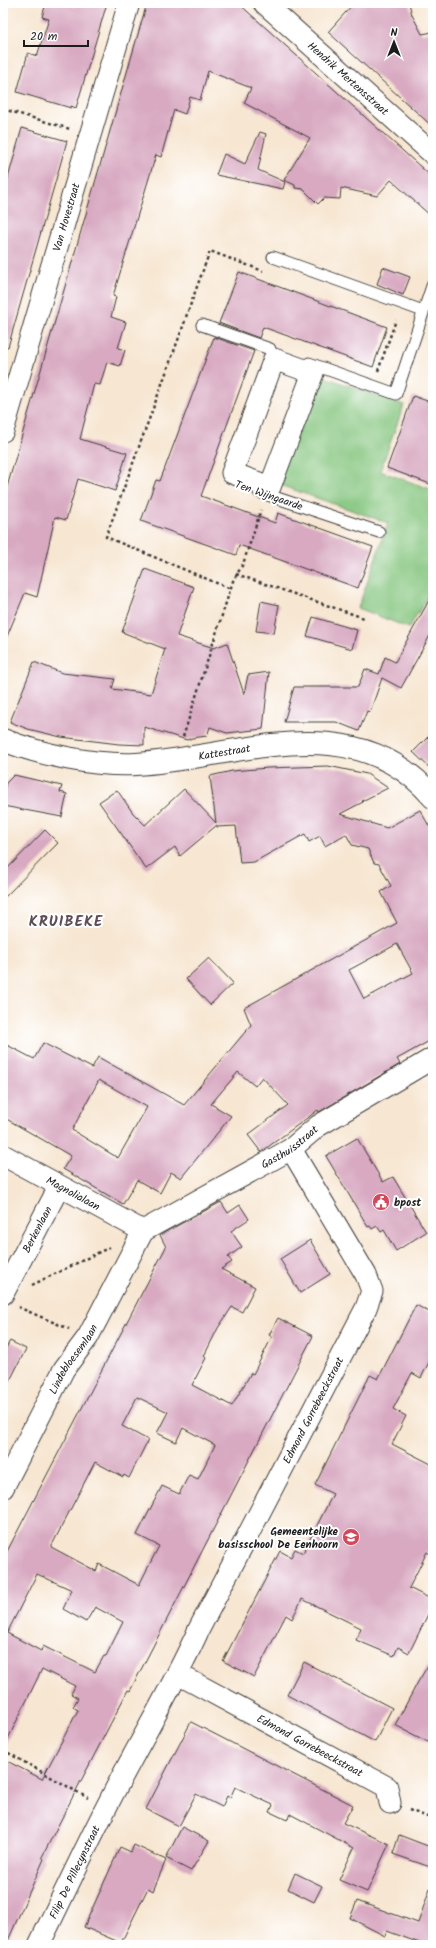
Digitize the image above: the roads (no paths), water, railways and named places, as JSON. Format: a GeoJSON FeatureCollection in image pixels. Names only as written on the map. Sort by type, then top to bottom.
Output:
{"type":"FeatureCollection","features":[{"type":"Feature","properties":{"kind":"street","name":"Van Hovestraat"},"geometry":{"type":"LineString","coordinates":[[3,431],[89,134],[129,3]]}},
{"type":"Feature","properties":{"kind":"street","name":"Hendrik Mertensstraat"},"geometry":{"type":"LineString","coordinates":[[264,3],[433,154]]}},
{"type":"Feature","properties":{"kind":"street"},"geometry":{"type":"LineString","coordinates":[[272,354],[313,373],[270,487],[232,473],[272,354]]}},
{"type":"Feature","properties":{"kind":"street","name":"Kattestraat"},"geometry":{"type":"LineString","coordinates":[[3,740],[25,748],[74,760],[134,764],[176,760],[302,742],[350,747],[385,759],[421,783],[433,797]]}},
{"type":"Feature","properties":{"kind":"street","name":"Gasthuisstraat"},"geometry":{"type":"LineString","coordinates":[[143,1231],[291,1149],[318,1126],[433,1058]]}},
{"type":"Feature","properties":{"kind":"street","name":"Edmond Gorrebeeckstraat"},"geometry":{"type":"LineString","coordinates":[[108,1804],[149,1724],[178,1674],[199,1629],[366,1308],[372,1291],[366,1275],[291,1149]]}},
{"type":"Feature","properties":{"kind":"street","name":"Magnolialaan"},"geometry":{"type":"LineString","coordinates":[[3,1156],[143,1231]]}},
{"type":"Feature","properties":{"kind":"street","name":"Berkenlaan"},"geometry":{"type":"LineString","coordinates":[[8,1299],[59,1187]]}},
{"type":"Feature","properties":{"kind":"street","name":"Lindebloesemlaan"},"geometry":{"type":"LineString","coordinates":[[3,1488],[64,1369],[88,1337],[143,1231]]}},
{"type":"Feature","properties":{"kind":"street","name":"Edmond Gorrebeeckstraat"},"geometry":{"type":"LineString","coordinates":[[178,1674],[387,1787],[390,1803]]}},
{"type":"Feature","properties":{"kind":"street","name":"Filip De Pillecynstraat"},"geometry":{"type":"LineString","coordinates":[[39,1945],[108,1804]]}},
{"type":"Feature","properties":{"kind":"lane"},"geometry":{"type":"LineString","coordinates":[[273,257],[423,311]]}},
{"type":"Feature","properties":{"kind":"lane"},"geometry":{"type":"LineString","coordinates":[[202,325],[272,354],[396,394],[433,283]]}},
{"type":"Feature","properties":{"kind":"lane","name":"Ten Wijngaarde"},"geometry":{"type":"LineString","coordinates":[[272,354],[222,479],[379,532]]}},
{"type":"Feature","properties":{"kind":"place","name":"bpost"},"geometry":{"type":"Point","coordinates":[381,1202]}},
{"type":"Feature","properties":{"kind":"place","name":"Gemeentelijke basisschool De Eenhoorn"},"geometry":{"type":"Point","coordinates":[351,1537]}},
{"type":"Feature","properties":{"kind":"district","name":"KRUIBEKE"},"geometry":{"type":"Point","coordinates":[66,921]}}]}
